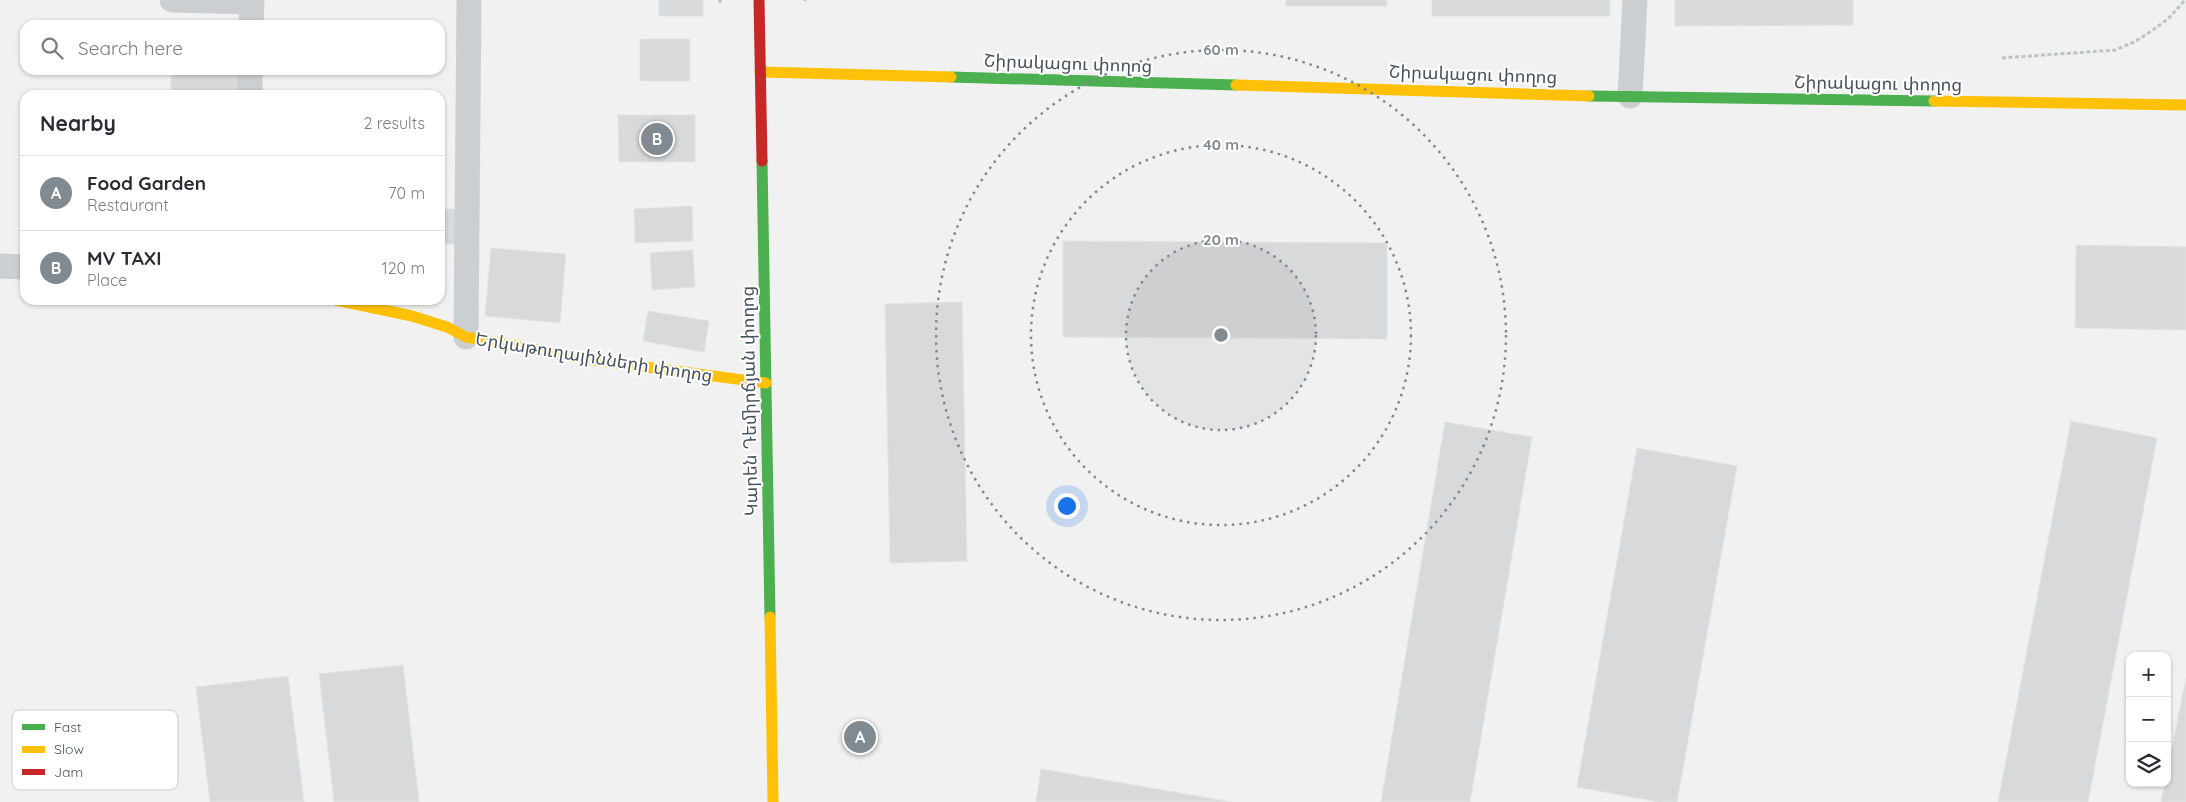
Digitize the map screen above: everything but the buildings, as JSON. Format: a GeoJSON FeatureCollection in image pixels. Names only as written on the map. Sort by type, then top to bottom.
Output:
{"type":"FeatureCollection","features":[{"type":"Feature","properties":{"kind":"main road","name":"Կարեն Դեմիրճյան փողոց"},"geometry":{"type":"LineString","coordinates":[[759,0],[773,802]]}},
{"type":"Feature","properties":{"kind":"main road","name":"Շիրակացու փողոց"},"geometry":{"type":"LineString","coordinates":[[760,72],[1630,96],[2186,105]]}},
{"type":"Feature","properties":{"kind":"main road","name":"Երկաթուղայինների փողոց"},"geometry":{"type":"LineString","coordinates":[[360,305],[412,316],[446,327],[466,337],[586,359],[766,383]]}},
{"type":"Feature","properties":{"kind":"street"},"geometry":{"type":"LineString","coordinates":[[172,0],[252,2],[251,20]]}},
{"type":"Feature","properties":{"kind":"street"},"geometry":{"type":"LineString","coordinates":[[466,337],[469,0]]}},
{"type":"Feature","properties":{"kind":"street"},"geometry":{"type":"LineString","coordinates":[[1630,96],[1635,0]]}},
{"type":"Feature","properties":{"kind":"street"},"geometry":{"type":"LineString","coordinates":[[250,75],[250,90]]}},
{"type":"Feature","properties":{"kind":"street"},"geometry":{"type":"LineString","coordinates":[[0,266],[20,267]]}},
{"type":"Feature","properties":{"kind":"path"},"geometry":{"type":"LineString","coordinates":[[2002,58],[2115,50],[2134,42],[2162,23],[2185,0]]}},
{"type":"Feature","properties":{"kind":"traffic: fast"},"geometry":{"type":"LineString","coordinates":[[951,77],[1236,85]]}},
{"type":"Feature","properties":{"kind":"traffic: fast"},"geometry":{"type":"LineString","coordinates":[[1589,96],[1934,101]]}},
{"type":"Feature","properties":{"kind":"traffic: fast"},"geometry":{"type":"LineString","coordinates":[[762,161],[770,617]]}},
{"type":"Feature","properties":{"kind":"traffic: slow"},"geometry":{"type":"LineString","coordinates":[[760,72],[951,77]]}},
{"type":"Feature","properties":{"kind":"traffic: slow"},"geometry":{"type":"LineString","coordinates":[[1236,85],[1589,96]]}},
{"type":"Feature","properties":{"kind":"traffic: slow"},"geometry":{"type":"LineString","coordinates":[[1934,101],[2186,105]]}},
{"type":"Feature","properties":{"kind":"traffic: slow"},"geometry":{"type":"LineString","coordinates":[[360,305],[412,316],[447,327],[466,337],[586,359],[766,383]]}},
{"type":"Feature","properties":{"kind":"traffic: slow"},"geometry":{"type":"LineString","coordinates":[[770,617],[773,802]]}},
{"type":"Feature","properties":{"kind":"traffic: jam"},"geometry":{"type":"LineString","coordinates":[[759,0],[762,161]]}},
{"type":"Feature","properties":{"kind":"place","name":"MV TAXI"},"geometry":{"type":"Point","coordinates":[657,139]}},
{"type":"Feature","properties":{"kind":"place","name":"Food Garden"},"geometry":{"type":"Point","coordinates":[860,737]}}]}
